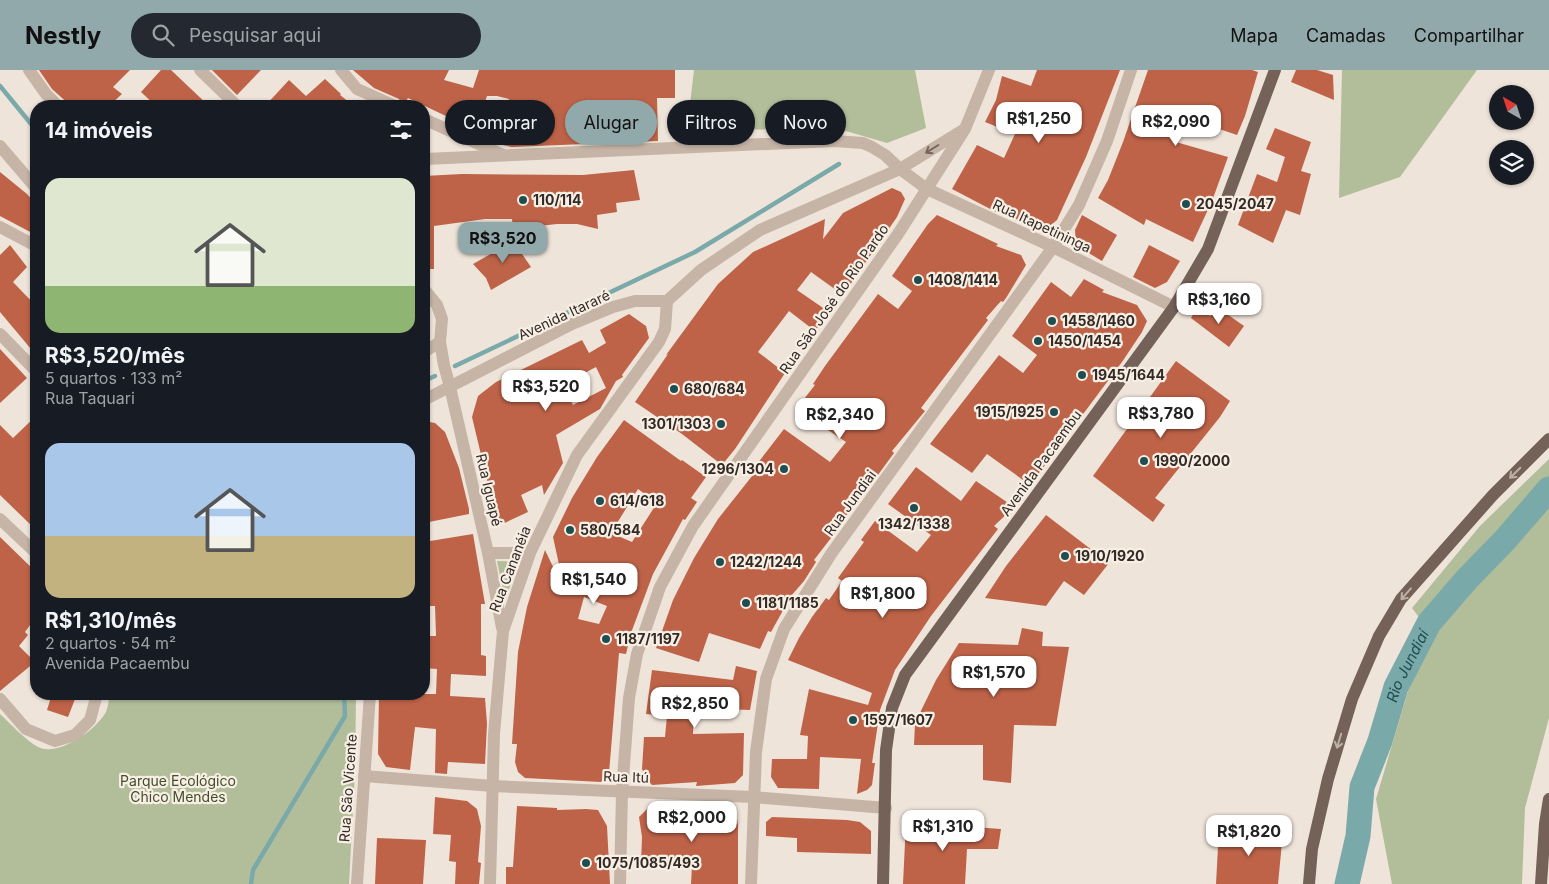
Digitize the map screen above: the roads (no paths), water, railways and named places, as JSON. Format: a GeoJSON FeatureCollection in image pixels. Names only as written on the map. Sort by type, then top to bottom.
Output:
{"type":"FeatureCollection","features":[{"type":"Feature","properties":{"kind":"main road","name":"Avenida Pacaembu"},"geometry":{"type":"LineString","coordinates":[[883,884],[886,750],[892,708],[905,675],[1174,307],[1208,248],[1275,70]]}},
{"type":"Feature","properties":{"kind":"main road"},"geometry":{"type":"LineString","coordinates":[[1309,884],[1312,849],[1328,780],[1352,699],[1378,636],[1401,599],[1492,495],[1549,439]]}},
{"type":"Feature","properties":{"kind":"main road"},"geometry":{"type":"LineString","coordinates":[[1540,884],[1544,824],[1549,799]]}},
{"type":"Feature","properties":{"kind":"street"},"geometry":{"type":"LineString","coordinates":[[30,70],[52,100]]}},
{"type":"Feature","properties":{"kind":"street"},"geometry":{"type":"LineString","coordinates":[[200,70],[231,100]]}},
{"type":"Feature","properties":{"kind":"street"},"geometry":{"type":"LineString","coordinates":[[341,70],[357,89],[382,100]]}},
{"type":"Feature","properties":{"kind":"street","name":"Rua São José do Rio Pardo"},"geometry":{"type":"LineString","coordinates":[[620,884],[622,792],[629,698],[637,654],[660,587],[693,526],[898,234],[927,189],[965,129],[989,70]]}},
{"type":"Feature","properties":{"kind":"street","name":"Rua Jundiai"},"geometry":{"type":"LineString","coordinates":[[751,884],[756,752],[766,679],[784,629],[831,554],[1053,247],[1078,205],[1107,141],[1131,70]]}},
{"type":"Feature","properties":{"kind":"street"},"geometry":{"type":"LineString","coordinates":[[430,122],[503,155]]}},
{"type":"Feature","properties":{"kind":"street"},"geometry":{"type":"LineString","coordinates":[[668,301],[701,270],[760,230],[900,169],[965,129]]}},
{"type":"Feature","properties":{"kind":"street","name":"Rua Itapetininga"},"geometry":{"type":"LineString","coordinates":[[430,159],[834,141],[863,143],[886,155],[900,169],[927,189],[1053,247],[1174,307]]}},
{"type":"Feature","properties":{"kind":"street"},"geometry":{"type":"LineString","coordinates":[[0,146],[30,181]]}},
{"type":"Feature","properties":{"kind":"street"},"geometry":{"type":"LineString","coordinates":[[0,227],[30,243]]}},
{"type":"Feature","properties":{"kind":"street","name":"Rua Iguapé"},"geometry":{"type":"LineString","coordinates":[[430,296],[437,305],[442,319],[440,342],[444,365],[488,553],[503,631]]}},
{"type":"Feature","properties":{"kind":"street","name":"Avenida Itararé"},"geometry":{"type":"LineString","coordinates":[[430,397],[572,324],[613,306],[635,301],[668,301]]}},
{"type":"Feature","properties":{"kind":"street","name":"Rua Cananéia"},"geometry":{"type":"LineString","coordinates":[[490,884],[494,734],[503,631],[530,554],[577,455],[659,342],[665,328],[668,301]]}},
{"type":"Feature","properties":{"kind":"street"},"geometry":{"type":"LineString","coordinates":[[0,334],[30,365]]}},
{"type":"Feature","properties":{"kind":"street"},"geometry":{"type":"LineString","coordinates":[[430,348],[440,342]]}},
{"type":"Feature","properties":{"kind":"street"},"geometry":{"type":"LineString","coordinates":[[0,519],[30,547]]}},
{"type":"Feature","properties":{"kind":"street"},"geometry":{"type":"LineString","coordinates":[[488,553],[530,554]]}},
{"type":"Feature","properties":{"kind":"street"},"geometry":{"type":"LineString","coordinates":[[0,699],[26,729],[55,741],[75,735],[90,720],[96,700]]}},
{"type":"Feature","properties":{"kind":"street","name":"Rua São Vicente"},"geometry":{"type":"LineString","coordinates":[[357,884],[370,700]]}},
{"type":"Feature","properties":{"kind":"street","name":"Rua Itú"},"geometry":{"type":"LineString","coordinates":[[364,776],[493,786],[753,797],[886,808]]}},
{"type":"Feature","properties":{"kind":"waterway"},"geometry":{"type":"LineString","coordinates":[[0,86],[30,123]]}},
{"type":"Feature","properties":{"kind":"waterway"},"geometry":{"type":"LineString","coordinates":[[455,366],[695,252],[839,164]]}},
{"type":"Feature","properties":{"kind":"waterway"},"geometry":{"type":"LineString","coordinates":[[430,378],[435,376]]}},
{"type":"Feature","properties":{"kind":"waterway","name":"Rio Jundiaí"},"geometry":{"type":"LineString","coordinates":[[1347,884],[1358,836],[1362,787],[1380,741],[1396,687],[1429,623],[1549,489]]}},
{"type":"Feature","properties":{"kind":"waterway"},"geometry":{"type":"LineString","coordinates":[[251,884],[253,870],[345,716],[344,700]]}},
{"type":"Feature","properties":{"kind":"place","name":"110/114"},"geometry":{"type":"Point","coordinates":[523,200]}},
{"type":"Feature","properties":{"kind":"place","name":"2045/2047"},"geometry":{"type":"Point","coordinates":[1186,204]}},
{"type":"Feature","properties":{"kind":"place","name":"1408/1414"},"geometry":{"type":"Point","coordinates":[918,280]}},
{"type":"Feature","properties":{"kind":"place","name":"1458/1460"},"geometry":{"type":"Point","coordinates":[1052,321]}},
{"type":"Feature","properties":{"kind":"place","name":"1450/1454"},"geometry":{"type":"Point","coordinates":[1038,341]}},
{"type":"Feature","properties":{"kind":"place","name":"1945/1644"},"geometry":{"type":"Point","coordinates":[1082,375]}},
{"type":"Feature","properties":{"kind":"place","name":"680/684"},"geometry":{"type":"Point","coordinates":[674,389]}},
{"type":"Feature","properties":{"kind":"place","name":"1915/1925"},"geometry":{"type":"Point","coordinates":[1054,412]}},
{"type":"Feature","properties":{"kind":"place","name":"1301/1303"},"geometry":{"type":"Point","coordinates":[721,424]}},
{"type":"Feature","properties":{"kind":"place","name":"1990/2000"},"geometry":{"type":"Point","coordinates":[1144,461]}},
{"type":"Feature","properties":{"kind":"place","name":"1296/1304"},"geometry":{"type":"Point","coordinates":[784,469]}},
{"type":"Feature","properties":{"kind":"place","name":"614/618"},"geometry":{"type":"Point","coordinates":[600,501]}},
{"type":"Feature","properties":{"kind":"place","name":"1342/1338"},"geometry":{"type":"Point","coordinates":[914,508]}},
{"type":"Feature","properties":{"kind":"place","name":"580/584"},"geometry":{"type":"Point","coordinates":[570,530]}},
{"type":"Feature","properties":{"kind":"place","name":"1910/1920"},"geometry":{"type":"Point","coordinates":[1065,556]}},
{"type":"Feature","properties":{"kind":"place","name":"1242/1244"},"geometry":{"type":"Point","coordinates":[720,562]}},
{"type":"Feature","properties":{"kind":"place","name":"1181/1185"},"geometry":{"type":"Point","coordinates":[746,603]}},
{"type":"Feature","properties":{"kind":"place","name":"1187/1197"},"geometry":{"type":"Point","coordinates":[606,639]}},
{"type":"Feature","properties":{"kind":"place","name":"1597/1607"},"geometry":{"type":"Point","coordinates":[853,720]}},
{"type":"Feature","properties":{"kind":"place","name":"1075/1085/493"},"geometry":{"type":"Point","coordinates":[586,863]}},
{"type":"Feature","properties":{"kind":"park label","name":"Parque Ecológico Chico Mendes"},"geometry":{"type":"Point","coordinates":[178,790]}}]}
